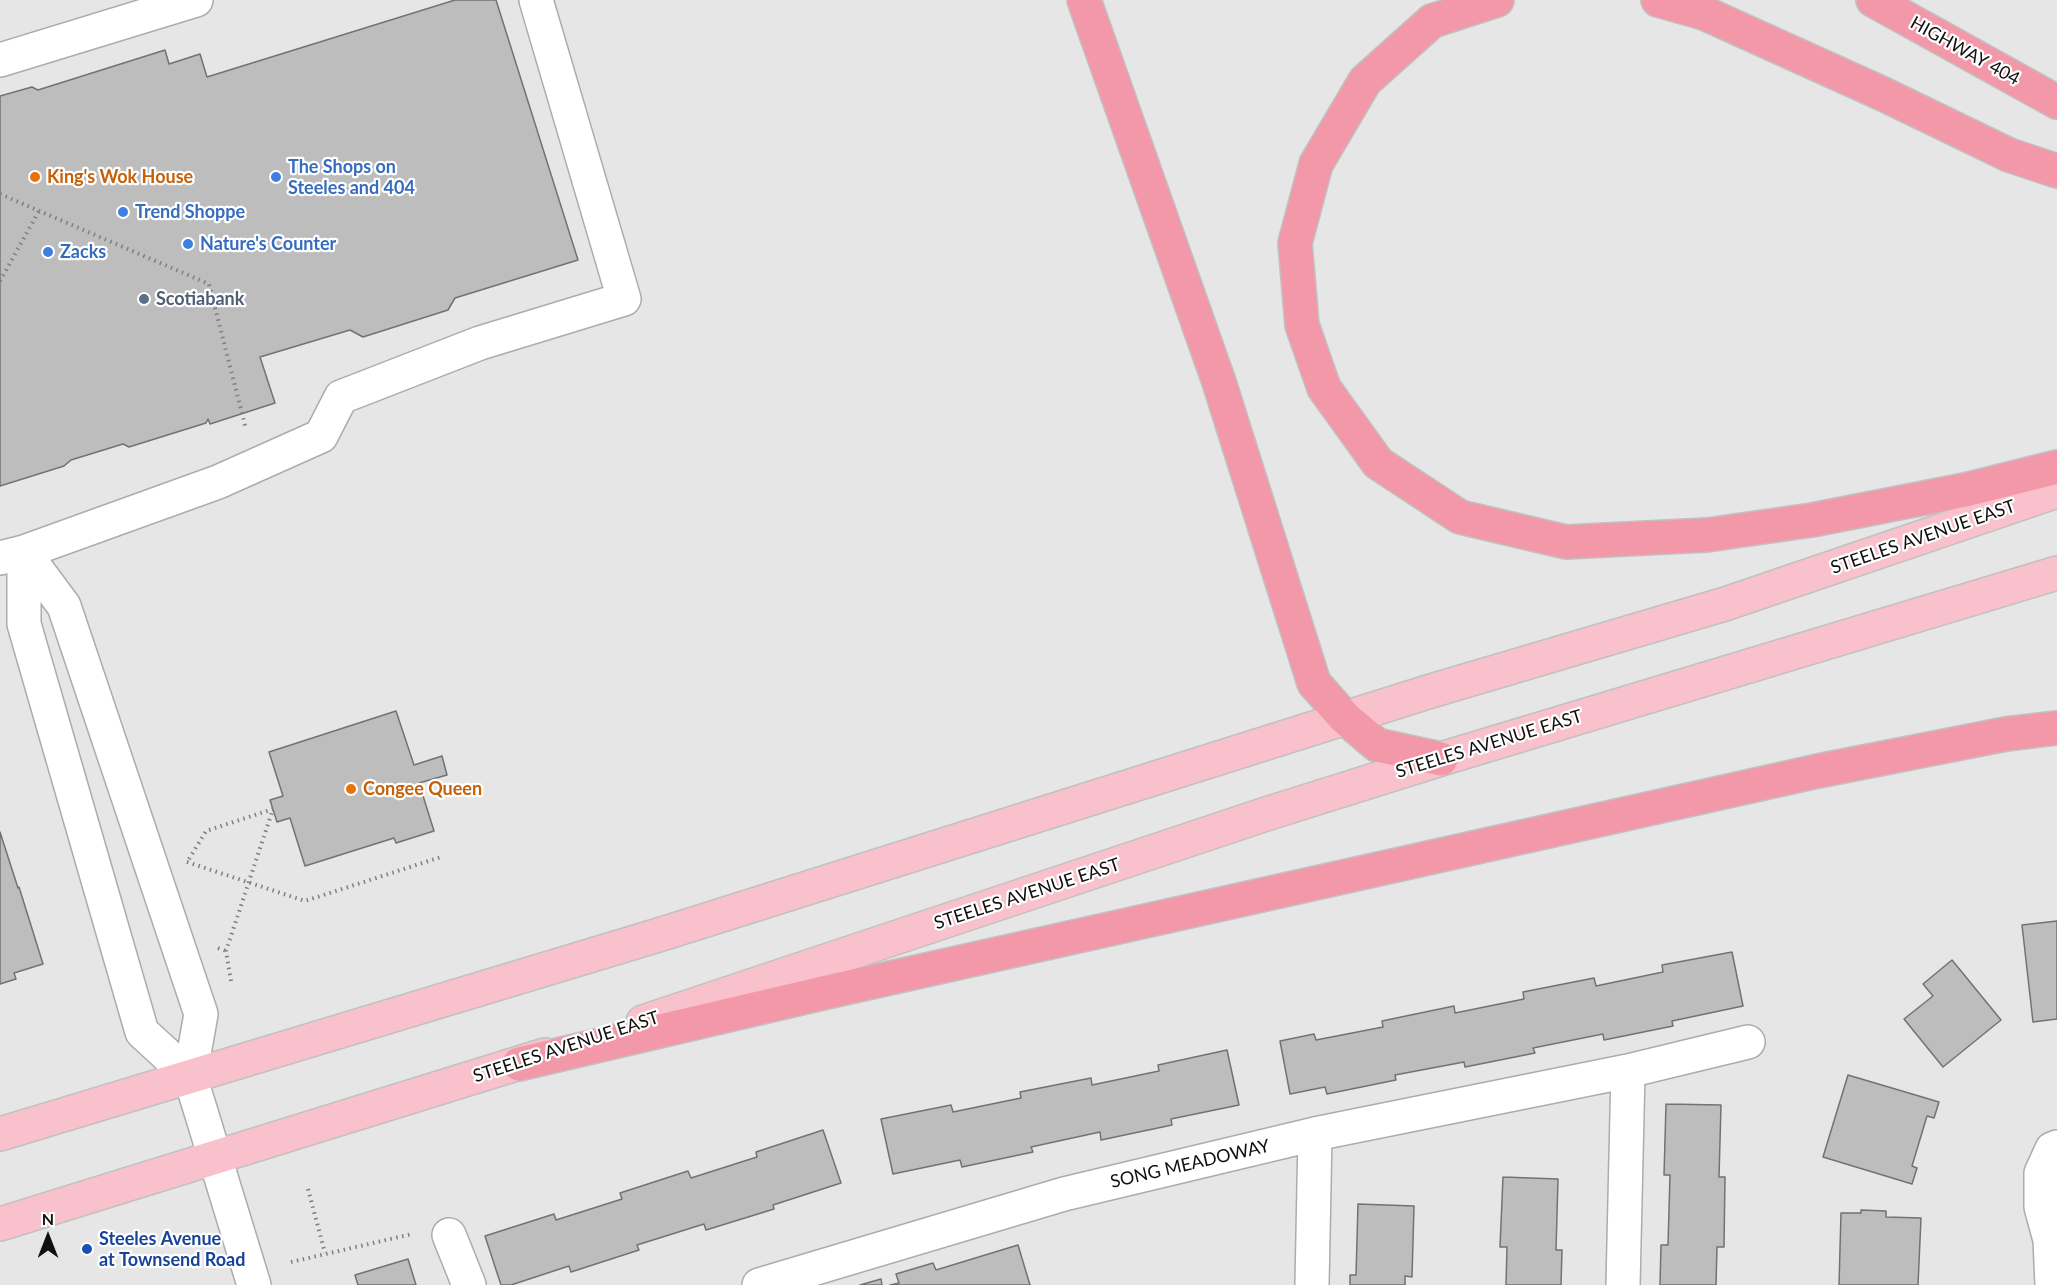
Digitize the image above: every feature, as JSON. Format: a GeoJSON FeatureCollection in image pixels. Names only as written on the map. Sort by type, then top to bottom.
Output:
{"type":"FeatureCollection","features":[{"type":"Feature","properties":{"kind":"highway"},"geometry":{"type":"LineString","coordinates":[[1084,0],[1219,382],[1314,683],[1345,717],[1377,745],[1441,759]]}},
{"type":"Feature","properties":{"kind":"highway"},"geometry":{"type":"LineString","coordinates":[[1497,0],[1432,21],[1365,81],[1316,164],[1295,243],[1302,325],[1324,388],[1378,463],[1460,517],[1566,542],[1707,534],[1812,520],[1965,490],[2057,466]]}},
{"type":"Feature","properties":{"kind":"highway"},"geometry":{"type":"LineString","coordinates":[[1658,0],[1704,13],[1883,94],[2009,155],[2057,171]]}},
{"type":"Feature","properties":{"kind":"highway","name":"HIGHWAY 404"},"geometry":{"type":"LineString","coordinates":[[1873,0],[2057,102]]}},
{"type":"Feature","properties":{"kind":"highway"},"geometry":{"type":"LineString","coordinates":[[519,1064],[827,992],[1614,815],[1936,747],[2006,734],[2057,728]]}},
{"type":"Feature","properties":{"kind":"main road","name":"STEELES AVENUE EAST"},"geometry":{"type":"LineString","coordinates":[[0,1134],[676,929],[1345,717],[1725,604],[2057,491]]}},
{"type":"Feature","properties":{"kind":"main road","name":"STEELES AVENUE EAST"},"geometry":{"type":"LineString","coordinates":[[0,1224],[519,1064],[1266,814],[2057,573]]}},
{"type":"Feature","properties":{"kind":"street"},"geometry":{"type":"LineString","coordinates":[[0,60],[196,0]]}},
{"type":"Feature","properties":{"kind":"street"},"geometry":{"type":"LineString","coordinates":[[12,555],[218,482],[321,436],[341,397],[480,342],[624,299],[536,0]]}},
{"type":"Feature","properties":{"kind":"street"},"geometry":{"type":"LineString","coordinates":[[12,555],[64,606],[201,1014],[190,1076],[254,1285]]}},
{"type":"Feature","properties":{"kind":"street"},"geometry":{"type":"LineString","coordinates":[[12,555],[24,624],[142,1032],[190,1076]]}},
{"type":"Feature","properties":{"kind":"street","name":"SONG MEADOWAY"},"geometry":{"type":"LineString","coordinates":[[759,1285],[1064,1194],[1315,1134],[1628,1071],[1748,1042]]}},
{"type":"Feature","properties":{"kind":"street"},"geometry":{"type":"LineString","coordinates":[[1623,1285],[1628,1071]]}},
{"type":"Feature","properties":{"kind":"street"},"geometry":{"type":"LineString","coordinates":[[1312,1285],[1315,1134]]}},
{"type":"Feature","properties":{"kind":"street"},"geometry":{"type":"LineString","coordinates":[[2052,1285],[2050,1240],[2041,1208],[2041,1173],[2052,1149],[2057,1147]]}},
{"type":"Feature","properties":{"kind":"street"},"geometry":{"type":"LineString","coordinates":[[434,1236],[469,1285]]}},
{"type":"Feature","properties":{"kind":"path"},"geometry":{"type":"LineString","coordinates":[[0,194],[209,284],[257,465]]}},
{"type":"Feature","properties":{"kind":"path"},"geometry":{"type":"LineString","coordinates":[[0,281],[39,211]]}},
{"type":"Feature","properties":{"kind":"path"},"geometry":{"type":"LineString","coordinates":[[184,870],[206,831],[273,809],[226,951],[231,982]]}},
{"type":"Feature","properties":{"kind":"path"},"geometry":{"type":"LineString","coordinates":[[187,862],[305,900],[441,857]]}},
{"type":"Feature","properties":{"kind":"path"},"geometry":{"type":"LineString","coordinates":[[208,945],[226,951]]}},
{"type":"Feature","properties":{"kind":"path"},"geometry":{"type":"LineString","coordinates":[[308,1190],[325,1253]]}},
{"type":"Feature","properties":{"kind":"path"},"geometry":{"type":"LineString","coordinates":[[291,1262],[410,1232],[434,1236]]}},
{"type":"Feature","properties":{"kind":"building","name":"The Shops on Steeles and 404"},"geometry":{"type":"Polygon","coordinates":[[[455,0],[496,0],[578,260],[455,298],[448,310],[363,337],[350,330],[260,357],[275,403],[210,424],[208,419],[206,423],[129,447],[123,444],[0,486],[0,96],[32,87],[38,90],[165,50],[169,64],[200,54],[207,77],[455,0]]]}},
{"type":"Feature","properties":{"kind":"building","name":"Congee Queen"},"geometry":{"type":"Polygon","coordinates":[[[396,711],[414,765],[442,756],[447,775],[419,783],[434,831],[396,843],[394,838],[305,866],[290,818],[277,822],[270,800],[283,796],[269,752],[396,711]]]}},
{"type":"Feature","properties":{"kind":"building"},"geometry":{"type":"Polygon","coordinates":[[[0,832],[43,964],[14,973],[16,979],[0,984],[0,832]]]}},
{"type":"Feature","properties":{"kind":"building"},"geometry":{"type":"Polygon","coordinates":[[[2057,921],[2057,1019],[2033,1022],[2022,925],[2057,921]]]}},
{"type":"Feature","properties":{"kind":"building"},"geometry":{"type":"Polygon","coordinates":[[[1732,952],[1743,1006],[1672,1021],[1673,1026],[1604,1040],[1603,1034],[1533,1048],[1535,1053],[1465,1067],[1464,1062],[1395,1075],[1396,1080],[1327,1094],[1325,1087],[1290,1094],[1280,1041],[1314,1034],[1316,1040],[1383,1027],[1382,1021],[1454,1006],[1455,1013],[1524,999],[1523,992],[1594,978],[1596,986],[1663,972],[1662,965],[1732,952]]]}},
{"type":"Feature","properties":{"kind":"building"},"geometry":{"type":"Polygon","coordinates":[[[1952,960],[2001,1020],[1943,1067],[1904,1019],[1933,996],[1923,984],[1952,960]]]}},
{"type":"Feature","properties":{"kind":"building"},"geometry":{"type":"Polygon","coordinates":[[[1227,1050],[1239,1105],[1171,1119],[1172,1125],[1101,1140],[1100,1132],[1031,1147],[1033,1152],[962,1167],[960,1160],[893,1174],[881,1119],[951,1105],[953,1112],[1021,1098],[1020,1092],[1091,1078],[1092,1085],[1159,1071],[1158,1065],[1227,1050]]]}},
{"type":"Feature","properties":{"kind":"building"},"geometry":{"type":"Polygon","coordinates":[[[1848,1075],[1939,1102],[1934,1118],[1927,1116],[1912,1166],[1917,1168],[1912,1184],[1823,1157],[1848,1075]]]}},
{"type":"Feature","properties":{"kind":"building"},"geometry":{"type":"Polygon","coordinates":[[[1666,1104],[1721,1105],[1719,1177],[1725,1177],[1724,1247],[1717,1247],[1716,1285],[1660,1285],[1661,1245],[1668,1245],[1670,1175],[1664,1175],[1666,1104]]]}},
{"type":"Feature","properties":{"kind":"building"},"geometry":{"type":"Polygon","coordinates":[[[823,1130],[841,1183],[773,1205],[774,1209],[706,1230],[704,1224],[637,1245],[639,1250],[571,1272],[569,1266],[511,1285],[501,1285],[485,1236],[554,1214],[556,1220],[622,1199],[620,1193],[688,1171],[691,1178],[757,1157],[756,1152],[823,1130]]]}},
{"type":"Feature","properties":{"kind":"building"},"geometry":{"type":"Polygon","coordinates":[[[1503,1177],[1558,1179],[1556,1250],[1562,1250],[1561,1285],[1506,1285],[1507,1247],[1500,1247],[1503,1177]]]}},
{"type":"Feature","properties":{"kind":"building"},"geometry":{"type":"Polygon","coordinates":[[[1358,1204],[1414,1206],[1412,1277],[1405,1276],[1405,1285],[1350,1285],[1350,1275],[1356,1275],[1358,1204]]]}},
{"type":"Feature","properties":{"kind":"building"},"geometry":{"type":"Polygon","coordinates":[[[1861,1210],[1886,1211],[1886,1217],[1921,1218],[1918,1285],[1839,1285],[1841,1213],[1861,1213],[1861,1210]]]}},
{"type":"Feature","properties":{"kind":"building"},"geometry":{"type":"Polygon","coordinates":[[[1018,1245],[1030,1285],[890,1285],[899,1283],[896,1274],[933,1263],[936,1270],[1018,1245]]]}},
{"type":"Feature","properties":{"kind":"building"},"geometry":{"type":"Polygon","coordinates":[[[408,1259],[416,1285],[358,1285],[355,1275],[408,1259]]]}},
{"type":"Feature","properties":{"kind":"building"},"geometry":{"type":"Polygon","coordinates":[[[881,1279],[882,1285],[860,1285],[881,1279]]]}},
{"type":"Feature","properties":{"kind":"place","name":"King's Wok House"},"geometry":{"type":"Point","coordinates":[35,177]}},
{"type":"Feature","properties":{"kind":"place","name":"The Shops on Steeles and 404"},"geometry":{"type":"Point","coordinates":[276,177]}},
{"type":"Feature","properties":{"kind":"place","name":"Trend Shoppe"},"geometry":{"type":"Point","coordinates":[123,212]}},
{"type":"Feature","properties":{"kind":"place","name":"Nature's Counter"},"geometry":{"type":"Point","coordinates":[188,244]}},
{"type":"Feature","properties":{"kind":"place","name":"Zacks"},"geometry":{"type":"Point","coordinates":[48,252]}},
{"type":"Feature","properties":{"kind":"place","name":"Scotiabank"},"geometry":{"type":"Point","coordinates":[144,299]}},
{"type":"Feature","properties":{"kind":"place","name":"Congee Queen"},"geometry":{"type":"Point","coordinates":[351,789]}},
{"type":"Feature","properties":{"kind":"place","name":"Steeles Avenue at Townsend Road"},"geometry":{"type":"Point","coordinates":[87,1249]}}]}
